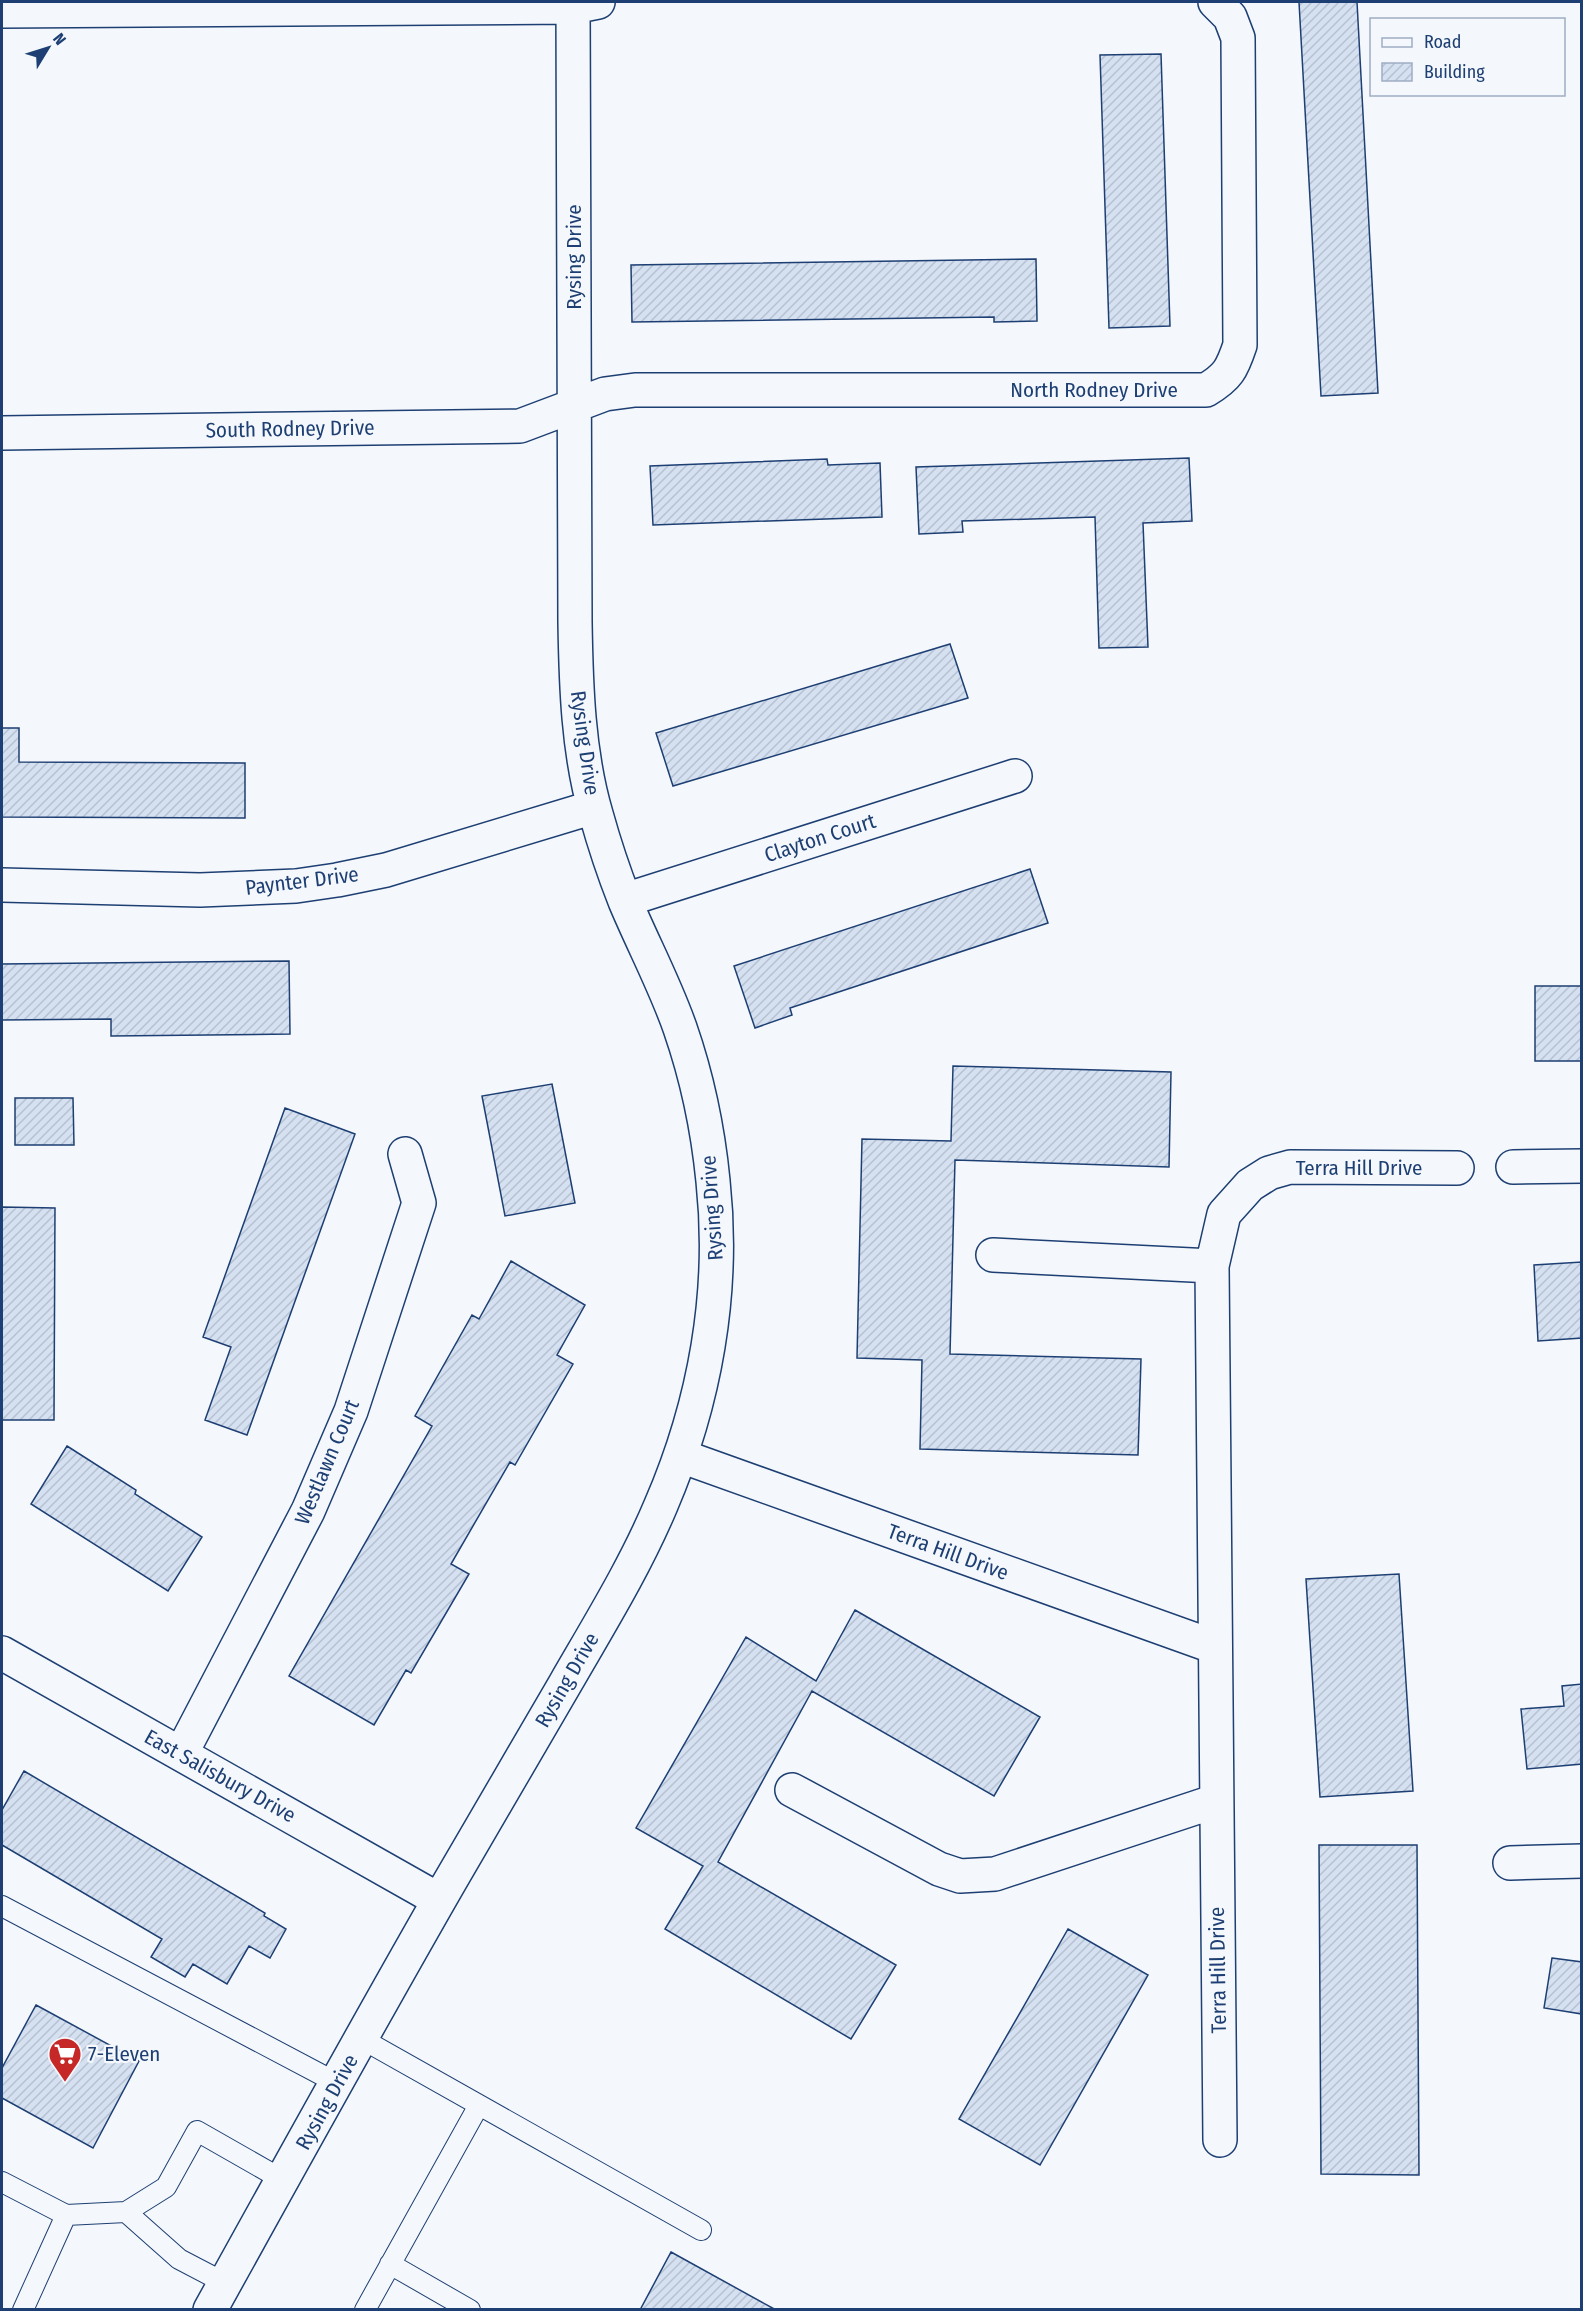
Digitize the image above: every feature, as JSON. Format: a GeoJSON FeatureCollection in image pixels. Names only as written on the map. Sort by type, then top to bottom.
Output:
{"type":"FeatureCollection","features":[{"type":"Feature","properties":{"kind":"street","name":"North Rodney Drive"},"geometry":{"type":"LineString","coordinates":[[574,406],[605,394],[634,390],[1206,390],[1223,380],[1234,363],[1240,345],[1238,38],[1230,17],[1215,2]]}},
{"type":"Feature","properties":{"kind":"street","name":"Rysing Drive"},"geometry":{"type":"LineString","coordinates":[[218,2296],[645,1540],[681,1456],[699,1390],[709,1341],[716,1292],[718,1235],[706,1129],[695,1078],[680,1028],[625,900],[594,807],[579,724],[575,677],[574,406],[581,3]]}},
{"type":"Feature","properties":{"kind":"street"},"geometry":{"type":"LineString","coordinates":[[2,11],[581,3]]}},
{"type":"Feature","properties":{"kind":"street","name":"South Rodney Drive"},"geometry":{"type":"LineString","coordinates":[[2,433],[520,426],[574,406]]}},
{"type":"Feature","properties":{"kind":"street","name":"Clayton Court"},"geometry":{"type":"LineString","coordinates":[[625,900],[1016,776]]}},
{"type":"Feature","properties":{"kind":"street","name":"Paynter Drive"},"geometry":{"type":"LineString","coordinates":[[2,885],[200,890],[296,886],[386,870],[594,807]]}},
{"type":"Feature","properties":{"kind":"street","name":"Westlawn Court"},"geometry":{"type":"LineString","coordinates":[[181,1754],[308,1511],[351,1412],[420,1203],[405,1154]]}},
{"type":"Feature","properties":{"kind":"street"},"geometry":{"type":"LineString","coordinates":[[1513,1167],[1581,1166]]}},
{"type":"Feature","properties":{"kind":"street","name":"Terra Hill Drive"},"geometry":{"type":"LineString","coordinates":[[1220,2140],[1212,1266],[1224,1214],[1250,1185],[1269,1173],[1290,1167],[1457,1168]]}},
{"type":"Feature","properties":{"kind":"street"},"geometry":{"type":"LineString","coordinates":[[993,1255],[1212,1266]]}},
{"type":"Feature","properties":{"kind":"street","name":"Terra Hill Drive"},"geometry":{"type":"LineString","coordinates":[[681,1456],[1215,1647]]}},
{"type":"Feature","properties":{"kind":"street","name":"East Salisbury Drive"},"geometry":{"type":"LineString","coordinates":[[2,1653],[440,1900]]}},
{"type":"Feature","properties":{"kind":"street"},"geometry":{"type":"LineString","coordinates":[[792,1790],[939,1869],[960,1876],[995,1874],[1216,1801]]}},
{"type":"Feature","properties":{"kind":"street"},"geometry":{"type":"LineString","coordinates":[[1510,1863],[1581,1862]]}},
{"type":"Feature","properties":{"kind":"lane"},"geometry":{"type":"LineString","coordinates":[[2,1906],[337,2083]]}},
{"type":"Feature","properties":{"kind":"lane"},"geometry":{"type":"LineString","coordinates":[[362,2039],[701,2230]]}},
{"type":"Feature","properties":{"kind":"lane"},"geometry":{"type":"LineString","coordinates":[[365,2310],[479,2105]]}},
{"type":"Feature","properties":{"kind":"lane"},"geometry":{"type":"LineString","coordinates":[[2,2182],[66,2216],[126,2212],[166,2187],[197,2131],[283,2180]]}},
{"type":"Feature","properties":{"kind":"lane"},"geometry":{"type":"LineString","coordinates":[[126,2212],[218,2296]]}},
{"type":"Feature","properties":{"kind":"lane"},"geometry":{"type":"LineString","coordinates":[[23,2310],[66,2216]]}},
{"type":"Feature","properties":{"kind":"lane"},"geometry":{"type":"LineString","coordinates":[[390,2264],[470,2310]]}},
{"type":"Feature","properties":{"kind":"building"},"geometry":{"type":"Polygon","coordinates":[[[1299,2],[1357,2],[1378,393],[1321,396],[1299,2]]]}},
{"type":"Feature","properties":{"kind":"building"},"geometry":{"type":"Polygon","coordinates":[[[1161,54],[1170,326],[1109,328],[1100,55],[1161,54]]]}},
{"type":"Feature","properties":{"kind":"building"},"geometry":{"type":"Polygon","coordinates":[[[1036,259],[1037,321],[994,322],[994,317],[632,322],[631,265],[1036,259]]]}},
{"type":"Feature","properties":{"kind":"building"},"geometry":{"type":"Polygon","coordinates":[[[1189,458],[1192,521],[1143,523],[1148,647],[1099,648],[1095,517],[962,521],[963,532],[919,534],[916,467],[1189,458]]]}},
{"type":"Feature","properties":{"kind":"building"},"geometry":{"type":"Polygon","coordinates":[[[827,459],[828,465],[880,463],[882,517],[653,525],[650,466],[827,459]]]}},
{"type":"Feature","properties":{"kind":"building"},"geometry":{"type":"Polygon","coordinates":[[[950,644],[968,698],[673,786],[656,733],[950,644]]]}},
{"type":"Feature","properties":{"kind":"building"},"geometry":{"type":"Polygon","coordinates":[[[2,728],[19,728],[19,762],[245,763],[245,818],[2,817],[2,728]]]}},
{"type":"Feature","properties":{"kind":"building"},"geometry":{"type":"Polygon","coordinates":[[[1030,869],[1048,923],[790,1008],[792,1015],[755,1028],[734,966],[1030,869]]]}},
{"type":"Feature","properties":{"kind":"building"},"geometry":{"type":"Polygon","coordinates":[[[289,961],[290,1034],[111,1036],[111,1019],[2,1020],[2,964],[289,961]]]}},
{"type":"Feature","properties":{"kind":"building"},"geometry":{"type":"Polygon","coordinates":[[[1535,986],[1582,986],[1581,1061],[1535,1061],[1535,986]]]}},
{"type":"Feature","properties":{"kind":"building"},"geometry":{"type":"Polygon","coordinates":[[[953,1066],[1171,1072],[1169,1167],[955,1160],[950,1354],[1141,1359],[1138,1455],[920,1449],[922,1360],[857,1358],[862,1139],[951,1141],[953,1066]]]}},
{"type":"Feature","properties":{"kind":"building"},"geometry":{"type":"Polygon","coordinates":[[[552,1084],[575,1203],[505,1216],[482,1096],[552,1084]]]}},
{"type":"Feature","properties":{"kind":"building"},"geometry":{"type":"Polygon","coordinates":[[[15,1098],[73,1098],[74,1145],[15,1145],[15,1098]]]}},
{"type":"Feature","properties":{"kind":"building"},"geometry":{"type":"Polygon","coordinates":[[[285,1108],[355,1134],[247,1435],[205,1420],[231,1347],[203,1337],[285,1108]]]}},
{"type":"Feature","properties":{"kind":"building"},"geometry":{"type":"Polygon","coordinates":[[[2,1207],[55,1208],[54,1420],[2,1420],[2,1207]]]}},
{"type":"Feature","properties":{"kind":"building"},"geometry":{"type":"Polygon","coordinates":[[[511,1261],[585,1305],[557,1355],[573,1364],[515,1465],[510,1462],[451,1564],[469,1574],[411,1673],[406,1670],[374,1725],[289,1676],[432,1426],[415,1416],[472,1315],[479,1319],[511,1261]]]}},
{"type":"Feature","properties":{"kind":"building"},"geometry":{"type":"Polygon","coordinates":[[[1582,1262],[1582,1338],[1538,1341],[1534,1265],[1582,1262]]]}},
{"type":"Feature","properties":{"kind":"building"},"geometry":{"type":"Polygon","coordinates":[[[67,1446],[136,1490],[135,1494],[202,1537],[168,1591],[31,1504],[67,1446]]]}},
{"type":"Feature","properties":{"kind":"building"},"geometry":{"type":"Polygon","coordinates":[[[1399,1574],[1413,1791],[1320,1797],[1306,1579],[1399,1574]]]}},
{"type":"Feature","properties":{"kind":"building"},"geometry":{"type":"Polygon","coordinates":[[[855,1610],[1040,1717],[994,1796],[812,1691],[718,1862],[896,1965],[851,2039],[665,1929],[703,1866],[636,1828],[746,1637],[816,1681],[855,1610]]]}},
{"type":"Feature","properties":{"kind":"building"},"geometry":{"type":"Polygon","coordinates":[[[1582,1684],[1582,1764],[1527,1769],[1521,1709],[1564,1706],[1562,1686],[1582,1684]]]}},
{"type":"Feature","properties":{"kind":"building"},"geometry":{"type":"Polygon","coordinates":[[[24,1771],[265,1913],[264,1916],[286,1929],[270,1958],[249,1946],[227,1984],[193,1964],[185,1977],[151,1957],[162,1939],[2,1845],[2,1810],[24,1771]]]}},
{"type":"Feature","properties":{"kind":"building"},"geometry":{"type":"Polygon","coordinates":[[[1319,1845],[1417,1845],[1419,2175],[1321,2174],[1319,1845]]]}},
{"type":"Feature","properties":{"kind":"building"},"geometry":{"type":"Polygon","coordinates":[[[1068,1929],[1148,1975],[1040,2165],[959,2119],[1068,1929]]]}},
{"type":"Feature","properties":{"kind":"building"},"geometry":{"type":"Polygon","coordinates":[[[1552,1958],[1582,1962],[1582,2014],[1544,2008],[1552,1958]]]}},
{"type":"Feature","properties":{"kind":"building","name":"7-Eleven"},"geometry":{"type":"Polygon","coordinates":[[[36,2005],[139,2061],[93,2148],[2,2098],[2,2068],[36,2005]]]}},
{"type":"Feature","properties":{"kind":"building"},"geometry":{"type":"Polygon","coordinates":[[[671,2252],[776,2310],[640,2310],[671,2252]]]}},
{"type":"Feature","properties":{"kind":"place","name":"7-Eleven"},"geometry":{"type":"Point","coordinates":[65,2083]}}]}
